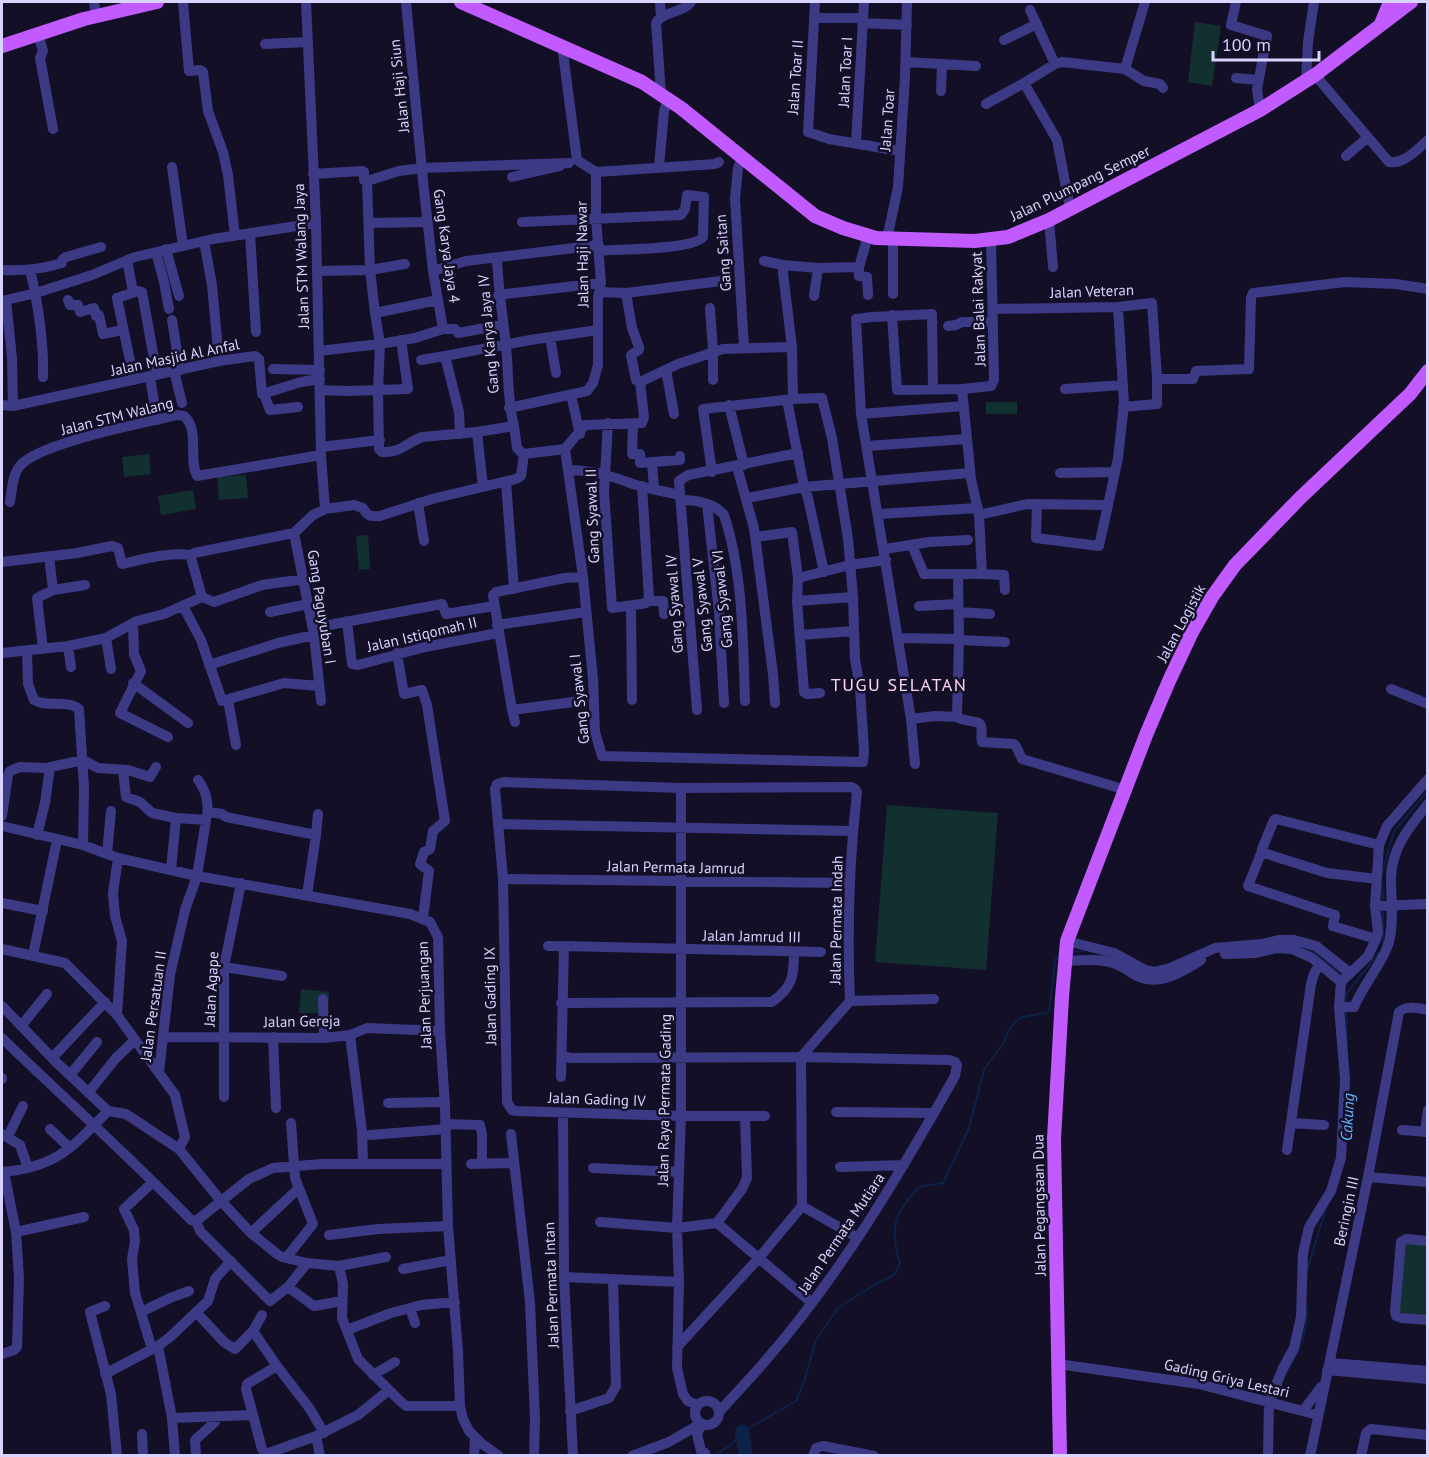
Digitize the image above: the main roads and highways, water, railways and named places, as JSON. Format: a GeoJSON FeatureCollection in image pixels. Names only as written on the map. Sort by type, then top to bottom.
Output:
{"type":"FeatureCollection","features":[{"type":"Feature","properties":{"kind":"main road"},"geometry":{"type":"LineString","coordinates":[[2,46],[96,16],[157,2]]}},
{"type":"Feature","properties":{"kind":"main road","name":"Jalan Plumpang Semper"},"geometry":{"type":"LineString","coordinates":[[461,2],[626,74],[665,97],[815,216],[868,236],[890,239],[991,240],[1023,232],[1049,220],[1260,110],[1311,78],[1411,2]]}},
{"type":"Feature","properties":{"kind":"main road","name":"Jalan Plumpang Semper"},"geometry":{"type":"LineString","coordinates":[[1381,24],[1388,7],[1394,2]]}},
{"type":"Feature","properties":{"kind":"main road","name":"Jalan Logistik"},"geometry":{"type":"LineString","coordinates":[[1067,951],[1168,681],[1192,632],[1226,576],[1300,498],[1410,393],[1428,371]]}},
{"type":"Feature","properties":{"kind":"main road","name":"Jalan Pegangsaan Dua"},"geometry":{"type":"LineString","coordinates":[[1060,1455],[1054,1139],[1062,997],[1067,951]]}},
{"type":"Feature","properties":{"kind":"waterway","name":"Cakung"},"geometry":{"type":"LineString","coordinates":[[1382,874],[1394,831],[1428,791]]}},
{"type":"Feature","properties":{"kind":"waterway","name":"Cakung"},"geometry":{"type":"LineString","coordinates":[[1382,883],[1383,901]]}},
{"type":"Feature","properties":{"kind":"waterway","name":"Cakung"},"geometry":{"type":"LineString","coordinates":[[1383,910],[1383,946]]}},
{"type":"Feature","properties":{"kind":"waterway"},"geometry":{"type":"LineString","coordinates":[[1300,947],[1314,952],[1343,975]]}},
{"type":"Feature","properties":{"kind":"waterway"},"geometry":{"type":"LineString","coordinates":[[1071,952],[1084,951]]}},
{"type":"Feature","properties":{"kind":"waterway","name":"Cakung"},"geometry":{"type":"LineString","coordinates":[[1346,1005],[1346,994],[1379,953]]}},
{"type":"Feature","properties":{"kind":"waterway"},"geometry":{"type":"LineString","coordinates":[[714,1456],[732,1444],[742,1432],[796,1401],[816,1340],[838,1308],[894,1275],[900,1264],[895,1240],[899,1214],[919,1187],[943,1183],[969,1128],[984,1070],[1002,1045],[1009,1030],[1019,1018],[1049,1012],[1055,960],[1060,954]]}},
{"type":"Feature","properties":{"kind":"waterway","name":"Cakung"},"geometry":{"type":"LineString","coordinates":[[1346,1010],[1347,1047]]}},
{"type":"Feature","properties":{"kind":"waterway","name":"Cakung"},"geometry":{"type":"LineString","coordinates":[[1347,1131],[1349,1100]]}},
{"type":"Feature","properties":{"kind":"waterway","name":"Cakung"},"geometry":{"type":"LineString","coordinates":[[1307,1271],[1326,1208]]}},
{"type":"Feature","properties":{"kind":"waterway","name":"Cakung"},"geometry":{"type":"LineString","coordinates":[[1286,1374],[1302,1342],[1307,1307]]}},
{"type":"Feature","properties":{"kind":"waterway","name":"Cakung"},"geometry":{"type":"LineString","coordinates":[[1277,1400],[1282,1385]]}},
{"type":"Feature","properties":{"kind":"waterway"},"geometry":{"type":"LineString","coordinates":[[742,1432],[746,1456]]}},
{"type":"Feature","properties":{"kind":"district","name":"TUGU SELATAN"},"geometry":{"type":"Point","coordinates":[899,684]}}]}
